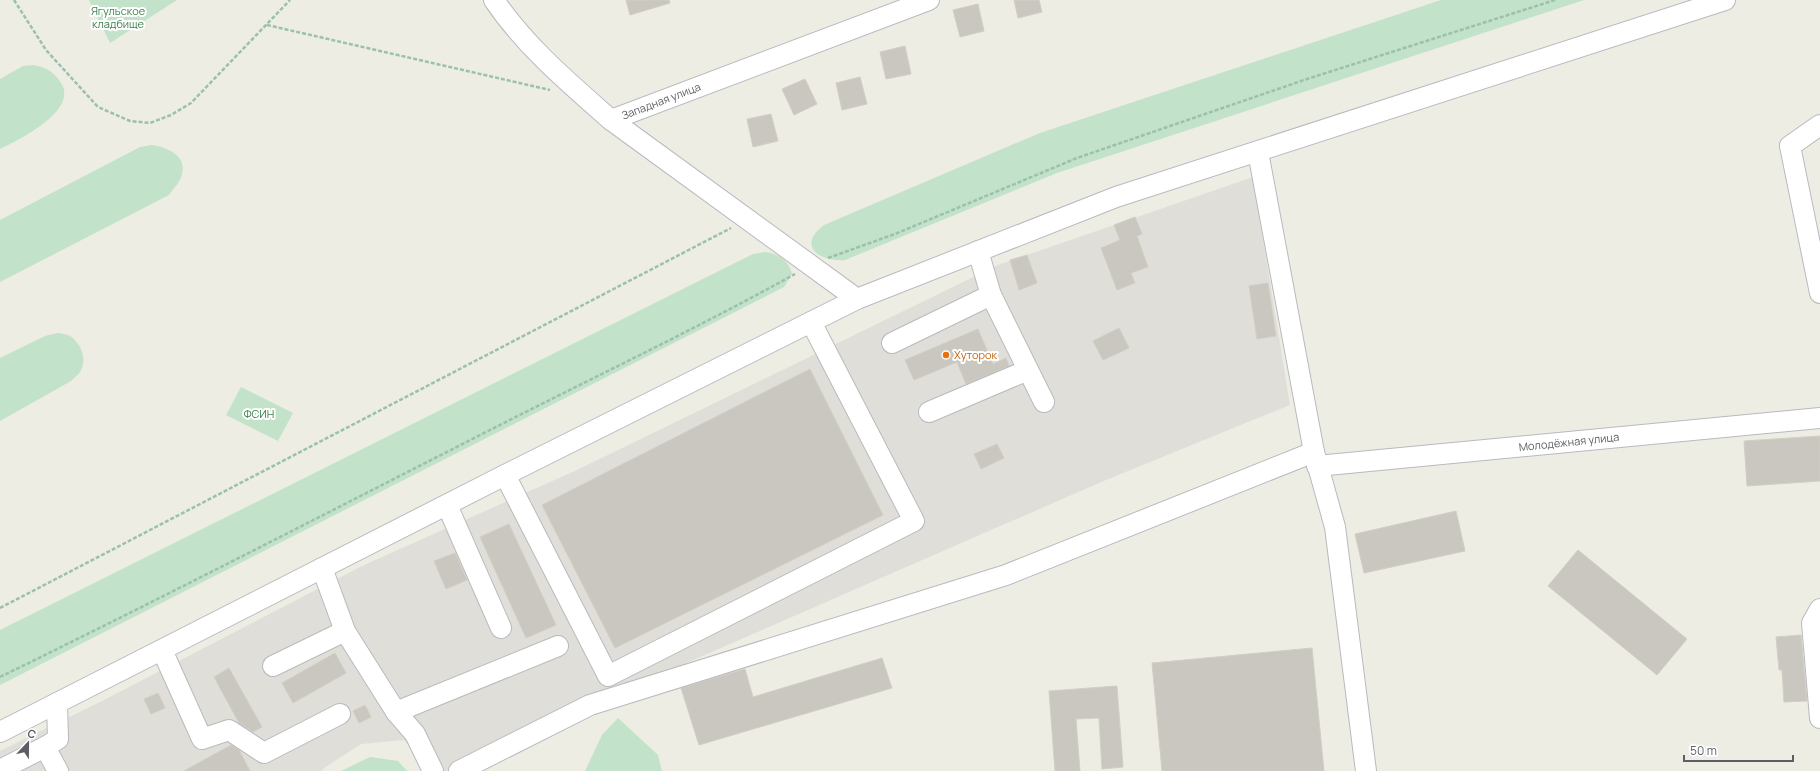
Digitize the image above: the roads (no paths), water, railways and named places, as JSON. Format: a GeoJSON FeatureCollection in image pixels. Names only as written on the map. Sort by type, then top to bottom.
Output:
{"type":"FeatureCollection","features":[{"type":"Feature","properties":{"kind":"street"},"geometry":{"type":"LineString","coordinates":[[494,0],[506,18],[552,68],[611,120]]}},
{"type":"Feature","properties":{"kind":"street","name":"Западная улица"},"geometry":{"type":"LineString","coordinates":[[611,120],[929,0]]}},
{"type":"Feature","properties":{"kind":"street"},"geometry":{"type":"LineString","coordinates":[[0,732],[505,475],[857,299],[1116,197],[1725,0]]}},
{"type":"Feature","properties":{"kind":"street","name":"Западная улица"},"geometry":{"type":"LineString","coordinates":[[611,120],[857,299]]}},
{"type":"Feature","properties":{"kind":"street"},"geometry":{"type":"LineString","coordinates":[[1820,125],[1790,146],[1820,293]]}},
{"type":"Feature","properties":{"kind":"street"},"geometry":{"type":"LineString","coordinates":[[1258,152],[1316,459],[1335,527],[1366,771]]}},
{"type":"Feature","properties":{"kind":"street"},"geometry":{"type":"LineString","coordinates":[[978,251],[991,295],[1044,402]]}},
{"type":"Feature","properties":{"kind":"street"},"geometry":{"type":"LineString","coordinates":[[892,343],[991,295]]}},
{"type":"Feature","properties":{"kind":"street"},"geometry":{"type":"LineString","coordinates":[[505,475],[608,676],[914,521],[811,322]]}},
{"type":"Feature","properties":{"kind":"street"},"geometry":{"type":"LineString","coordinates":[[928,412],[1028,370]]}},
{"type":"Feature","properties":{"kind":"street","name":"Молодёжная улица"},"geometry":{"type":"LineString","coordinates":[[459,771],[590,705],[1006,575],[1316,459],[1820,418]]}},
{"type":"Feature","properties":{"kind":"street"},"geometry":{"type":"LineString","coordinates":[[447,505],[501,628]]}},
{"type":"Feature","properties":{"kind":"street"},"geometry":{"type":"LineString","coordinates":[[322,568],[345,631],[396,712],[415,734],[433,771]]}},
{"type":"Feature","properties":{"kind":"street"},"geometry":{"type":"LineString","coordinates":[[1820,608],[1812,623],[1820,718]]}},
{"type":"Feature","properties":{"kind":"street"},"geometry":{"type":"LineString","coordinates":[[273,666],[345,631]]}},
{"type":"Feature","properties":{"kind":"street"},"geometry":{"type":"LineString","coordinates":[[396,712],[558,646]]}},
{"type":"Feature","properties":{"kind":"street"},"geometry":{"type":"LineString","coordinates":[[162,650],[202,739],[230,730],[264,753],[340,714]]}},
{"type":"Feature","properties":{"kind":"street"},"geometry":{"type":"LineString","coordinates":[[0,770],[58,739],[57,703]]}},
{"type":"Feature","properties":{"kind":"street"},"geometry":{"type":"LineString","coordinates":[[44,747],[58,771]]}},
{"type":"Feature","properties":{"kind":"place","name":"Хуторок"},"geometry":{"type":"Point","coordinates":[946,355]}},
{"type":"Feature","properties":{"kind":"park label","name":"Ягульское кладбище"},"geometry":{"type":"Point","coordinates":[118,17]}},
{"type":"Feature","properties":{"kind":"park label","name":"ФСИН"},"geometry":{"type":"Point","coordinates":[259,414]}}]}
